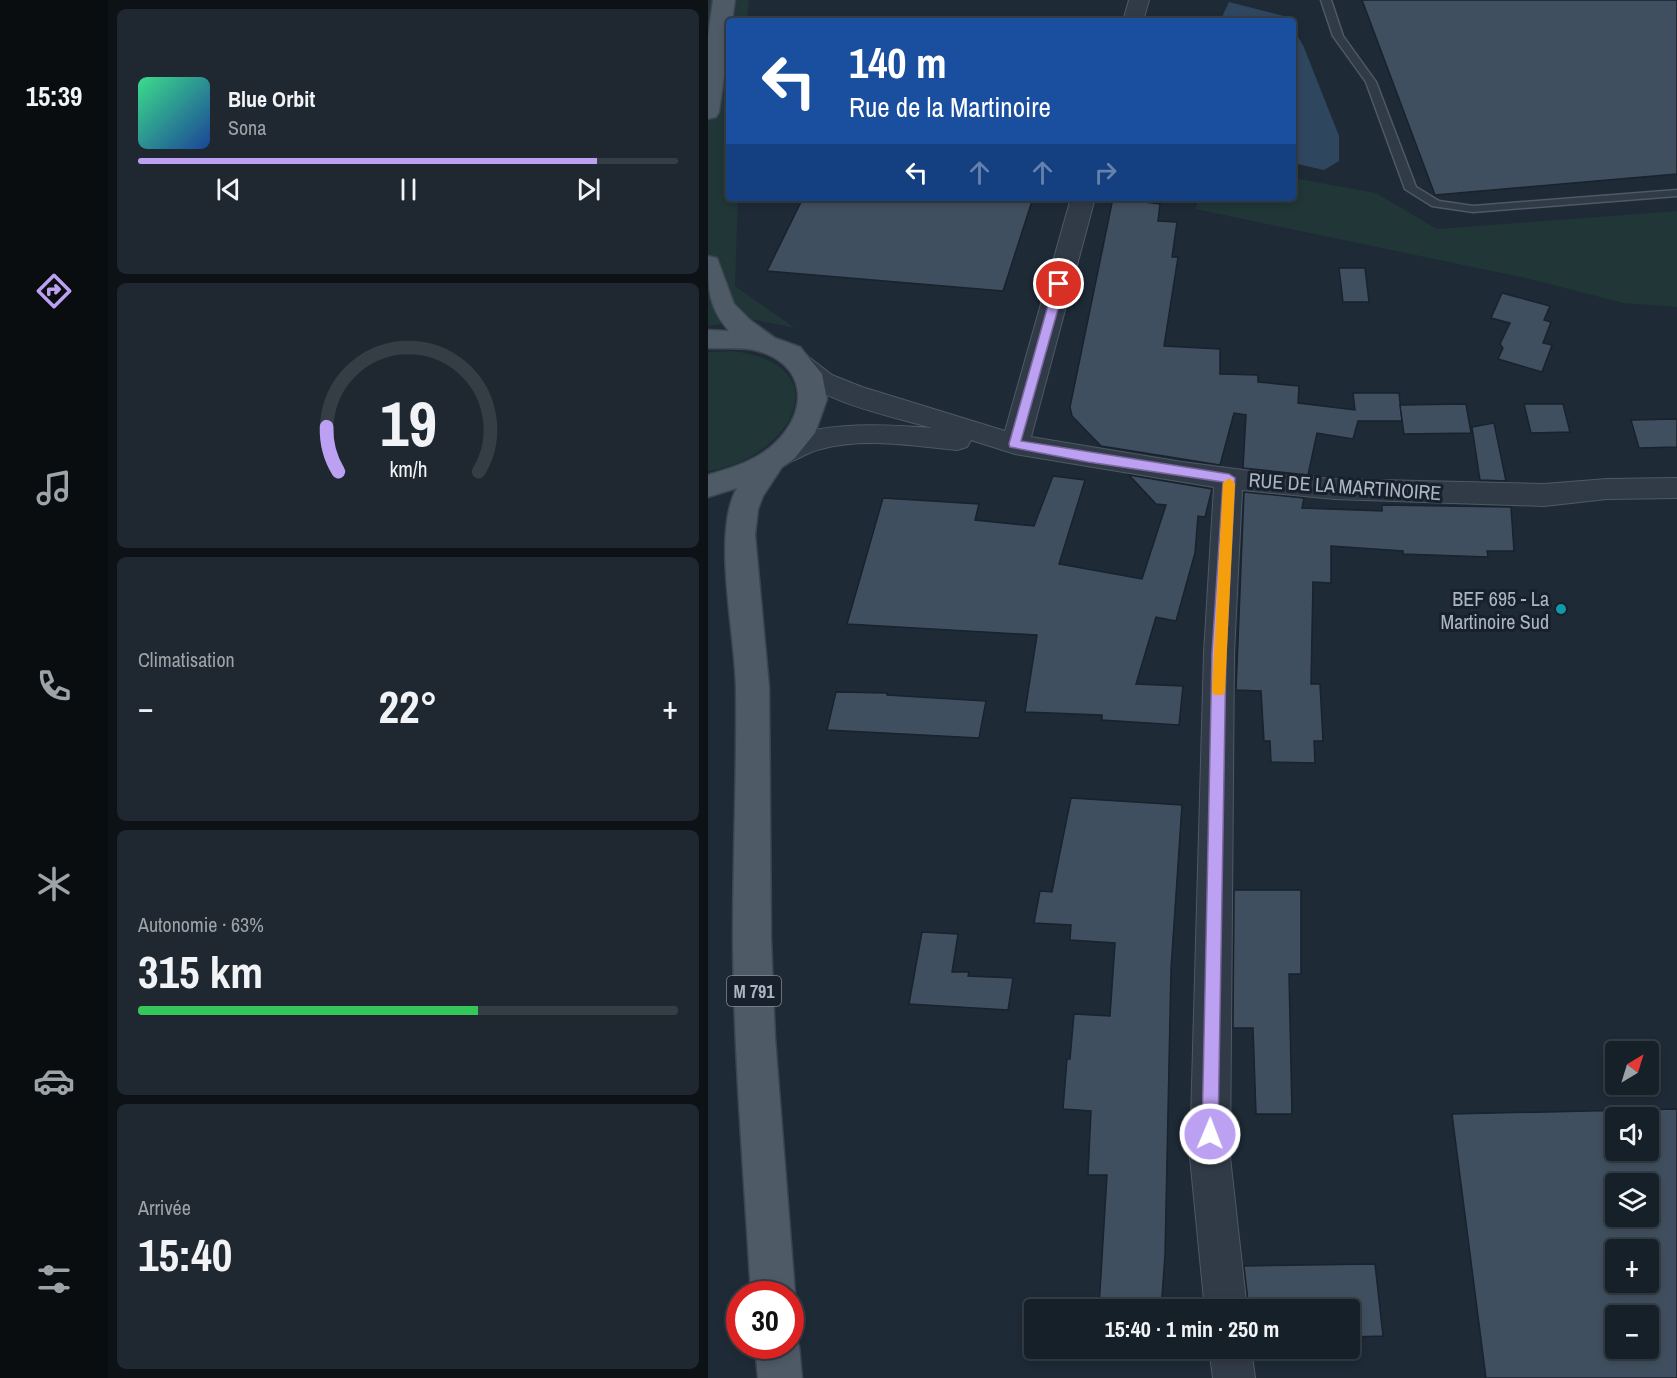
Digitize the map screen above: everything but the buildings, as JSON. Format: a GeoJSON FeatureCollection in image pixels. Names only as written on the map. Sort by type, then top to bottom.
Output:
{"type":"FeatureCollection","features":[{"type":"Feature","properties":{"kind":"main road"},"geometry":{"type":"LineString","coordinates":[[708,111],[724,0]]}},
{"type":"Feature","properties":{"kind":"main road"},"geometry":{"type":"LineString","coordinates":[[708,264],[717,301],[737,324],[792,356],[801,364],[807,372],[814,392],[812,413],[801,435],[776,460],[741,478],[708,486]]}},
{"type":"Feature","properties":{"kind":"main road"},"geometry":{"type":"LineString","coordinates":[[708,339],[739,338],[768,344]]}},
{"type":"Feature","properties":{"kind":"main road","name":"M 791"},"geometry":{"type":"LineString","coordinates":[[773,1281],[755,1038],[753,687],[740,535],[743,509],[749,493],[776,460]]}},
{"type":"Feature","properties":{"kind":"main road"},"geometry":{"type":"LineString","coordinates":[[778,1359],[780,1378]]}},
{"type":"Feature","properties":{"kind":"street"},"geometry":{"type":"LineString","coordinates":[[1134,18],[1139,0]]}},
{"type":"Feature","properties":{"kind":"street"},"geometry":{"type":"LineString","coordinates":[[1015,444],[1082,201]]}},
{"type":"Feature","properties":{"kind":"street","name":"RUE DE LA MARTINOIRE"},"geometry":{"type":"LineString","coordinates":[[801,364],[823,381],[853,394],[1015,444],[1088,458],[1229,478],[1335,489],[1528,495],[1607,489],[1677,488]]}},
{"type":"Feature","properties":{"kind":"street","name":"RUE DE LA MARTINOIRE"},"geometry":{"type":"LineString","coordinates":[[776,460],[816,440],[858,435],[1015,444]]}},
{"type":"Feature","properties":{"kind":"street"},"geometry":{"type":"LineString","coordinates":[[1225,1299],[1210,1157],[1219,653],[1229,478]]}},
{"type":"Feature","properties":{"kind":"street"},"geometry":{"type":"LineString","coordinates":[[1231,1359],[1234,1378]]}},
{"type":"Feature","properties":{"kind":"lane"},"geometry":{"type":"LineString","coordinates":[[1326,0],[1338,36],[1371,82],[1411,189],[1436,204],[1473,209],[1677,193]]}},
{"type":"Feature","properties":{"kind":"green space"},"geometry":{"type":"Polygon","coordinates":[[[708,0],[749,0],[747,18],[726,18],[726,201],[738,201],[735,286],[795,328],[750,319],[708,326],[708,0]]]}},
{"type":"Feature","properties":{"kind":"green space"},"geometry":{"type":"Polygon","coordinates":[[[1296,179],[1376,193],[1437,229],[1677,211],[1677,307],[1623,303],[1530,279],[1195,209],[1198,201],[1296,201],[1296,179]]]}},
{"type":"Feature","properties":{"kind":"green space"},"geometry":{"type":"Polygon","coordinates":[[[732,351],[766,359],[787,374],[795,392],[793,412],[781,432],[762,449],[737,463],[708,471],[708,352],[732,351]]]}},
{"type":"Feature","properties":{"kind":"water"},"geometry":{"type":"Polygon","coordinates":[[[1229,2],[1286,18],[1221,18],[1229,2]]]}},
{"type":"Feature","properties":{"kind":"water"},"geometry":{"type":"Polygon","coordinates":[[[1296,34],[1303,45],[1339,136],[1339,161],[1324,170],[1296,164],[1296,34]]]}},
{"type":"Feature","properties":{"kind":"slow traffic"},"geometry":{"type":"LineString","coordinates":[[1218,691],[1229,483]]}},
{"type":"Feature","properties":{"kind":"place","name":"BEF 695 - La Martinoire Sud"},"geometry":{"type":"Point","coordinates":[1561,609]}},
{"type":"Feature","properties":{"kind":"route"},"geometry":{"type":"LineString","coordinates":[[1059,284],[1015,444],[1088,458],[1229,478],[1219,653],[1210,1134]]}}]}
